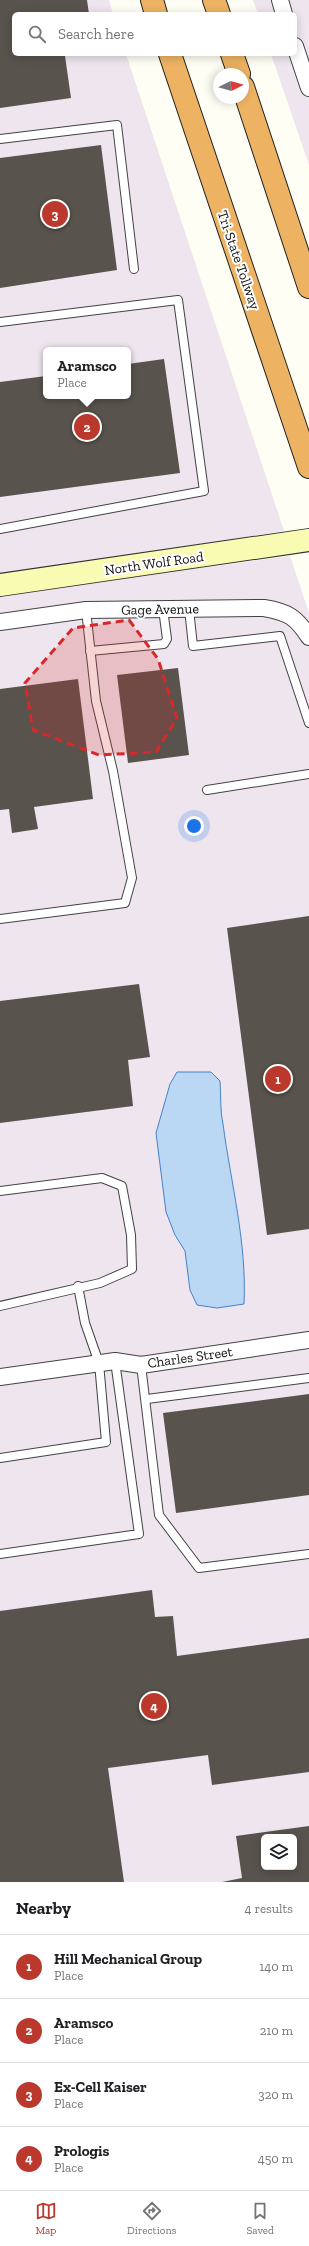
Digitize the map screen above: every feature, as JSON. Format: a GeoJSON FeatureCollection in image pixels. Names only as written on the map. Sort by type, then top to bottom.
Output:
{"type":"FeatureCollection","features":[{"type":"Feature","properties":{"kind":"highway"},"geometry":{"type":"LineString","coordinates":[[152,0],[155,12]]}},
{"type":"Feature","properties":{"kind":"highway"},"geometry":{"type":"LineString","coordinates":[[214,0],[218,12]]}},
{"type":"Feature","properties":{"kind":"highway","name":"Tri-State Tollway"},"geometry":{"type":"LineString","coordinates":[[171,56],[309,467]]}},
{"type":"Feature","properties":{"kind":"highway"},"geometry":{"type":"LineString","coordinates":[[233,56],[237,68]]}},
{"type":"Feature","properties":{"kind":"highway"},"geometry":{"type":"LineString","coordinates":[[249,104],[309,287]]}},
{"type":"Feature","properties":{"kind":"main road","name":"North Wolf Road"},"geometry":{"type":"LineString","coordinates":[[0,585],[303,541]]}},
{"type":"Feature","properties":{"kind":"street"},"geometry":{"type":"LineString","coordinates":[[280,0],[283,12]]}},
{"type":"Feature","properties":{"kind":"street"},"geometry":{"type":"LineString","coordinates":[[297,52],[309,88]]}},
{"type":"Feature","properties":{"kind":"street","name":"Gage Avenue"},"geometry":{"type":"LineString","coordinates":[[0,622],[86,610],[264,608],[282,611],[298,621],[309,637]]}},
{"type":"Feature","properties":{"kind":"street","name":"Charles Street"},"geometry":{"type":"LineString","coordinates":[[0,1377],[107,1362],[141,1365],[309,1340]]}},
{"type":"Feature","properties":{"kind":"lane"},"geometry":{"type":"LineString","coordinates":[[0,139],[117,125],[134,269]]}},
{"type":"Feature","properties":{"kind":"lane"},"geometry":{"type":"LineString","coordinates":[[0,322],[178,300],[204,491],[0,529]]}},
{"type":"Feature","properties":{"kind":"lane"},"geometry":{"type":"LineString","coordinates":[[90,651],[164,644],[167,639],[164,609]]}},
{"type":"Feature","properties":{"kind":"lane"},"geometry":{"type":"LineString","coordinates":[[189,609],[193,646],[280,636],[309,723]]}},
{"type":"Feature","properties":{"kind":"lane"},"geometry":{"type":"LineString","coordinates":[[0,919],[125,903],[132,878],[113,771],[96,701],[86,610]]}},
{"type":"Feature","properties":{"kind":"lane"},"geometry":{"type":"LineString","coordinates":[[207,790],[309,774]]}},
{"type":"Feature","properties":{"kind":"lane"},"geometry":{"type":"LineString","coordinates":[[0,1191],[102,1178],[122,1186],[131,1235],[132,1269],[100,1283],[78,1286],[0,1306]]}},
{"type":"Feature","properties":{"kind":"lane"},"geometry":{"type":"LineString","coordinates":[[0,1554],[139,1534],[107,1362],[86,1323],[78,1286]]}},
{"type":"Feature","properties":{"kind":"lane"},"geometry":{"type":"LineString","coordinates":[[0,1458],[106,1442],[107,1362]]}},
{"type":"Feature","properties":{"kind":"lane"},"geometry":{"type":"LineString","coordinates":[[141,1365],[159,1515],[199,1568],[309,1554]]}},
{"type":"Feature","properties":{"kind":"lane"},"geometry":{"type":"LineString","coordinates":[[146,1399],[309,1378]]}},
{"type":"Feature","properties":{"kind":"highlighted area"},"geometry":{"type":"Polygon","coordinates":[[[129,620],[158,659],[177,718],[156,752],[99,755],[33,730],[25,683],[73,628],[129,620]]]}},
{"type":"Feature","properties":{"kind":"shaded area"},"geometry":{"type":"Polygon","coordinates":[[[0,0],[109,0],[112,12],[12,12],[12,56],[127,56],[284,531],[0,577],[0,0]]]}},
{"type":"Feature","properties":{"kind":"shaded area"},"geometry":{"type":"Polygon","coordinates":[[[253,0],[309,0],[309,165],[272,56],[297,56],[297,12],[257,12],[253,0]]]}},
{"type":"Feature","properties":{"kind":"shaded area"},"geometry":{"type":"Polygon","coordinates":[[[290,556],[309,613],[309,1882],[0,1882],[0,594],[290,556]]]}},
{"type":"Feature","properties":{"kind":"water"},"geometry":{"type":"Polygon","coordinates":[[[177,1072],[211,1072],[220,1081],[222,1119],[241,1236],[244,1304],[217,1308],[197,1305],[190,1290],[185,1251],[175,1235],[166,1212],[156,1133],[170,1084],[177,1072]]]}},
{"type":"Feature","properties":{"kind":"building"},"geometry":{"type":"Polygon","coordinates":[[[0,0],[87,0],[89,12],[12,12],[12,56],[65,56],[71,98],[0,108],[0,0]]]}},
{"type":"Feature","properties":{"kind":"building"},"geometry":{"type":"Polygon","coordinates":[[[101,145],[117,270],[0,288],[0,158],[101,145]]]}},
{"type":"Feature","properties":{"kind":"building"},"geometry":{"type":"Polygon","coordinates":[[[164,359],[180,473],[0,497],[0,382],[43,376],[43,399],[131,399],[131,364],[164,359]]]}},
{"type":"Feature","properties":{"kind":"building"},"geometry":{"type":"Polygon","coordinates":[[[178,668],[189,755],[128,763],[117,675],[178,668]]]}},
{"type":"Feature","properties":{"kind":"building"},"geometry":{"type":"Polygon","coordinates":[[[78,679],[93,799],[34,807],[38,829],[12,833],[9,809],[0,810],[0,689],[78,679]]]}},
{"type":"Feature","properties":{"kind":"building"},"geometry":{"type":"Polygon","coordinates":[[[309,916],[309,1229],[267,1235],[227,928],[309,916]]]}},
{"type":"Feature","properties":{"kind":"building"},"geometry":{"type":"Polygon","coordinates":[[[139,984],[150,1057],[128,1060],[133,1106],[0,1123],[0,1001],[139,984]]]}},
{"type":"Feature","properties":{"kind":"building"},"geometry":{"type":"Polygon","coordinates":[[[309,1394],[309,1495],[176,1513],[163,1413],[309,1394]]]}},
{"type":"Feature","properties":{"kind":"building"},"geometry":{"type":"Polygon","coordinates":[[[152,1590],[155,1617],[173,1616],[177,1656],[309,1638],[309,1772],[212,1785],[208,1755],[108,1768],[124,1882],[0,1882],[0,1611],[152,1590]]]}},
{"type":"Feature","properties":{"kind":"building"},"geometry":{"type":"Polygon","coordinates":[[[309,1826],[309,1882],[222,1882],[242,1878],[236,1836],[309,1826]]]}},
{"type":"Feature","properties":{"kind":"place","name":"Ex-Cell Kaiser"},"geometry":{"type":"Point","coordinates":[55,214]}},
{"type":"Feature","properties":{"kind":"place","name":"Aramsco"},"geometry":{"type":"Point","coordinates":[87,427]}},
{"type":"Feature","properties":{"kind":"place","name":"Hill Mechanical Group"},"geometry":{"type":"Point","coordinates":[278,1079]}},
{"type":"Feature","properties":{"kind":"place","name":"Prologis"},"geometry":{"type":"Point","coordinates":[154,1706]}}]}
